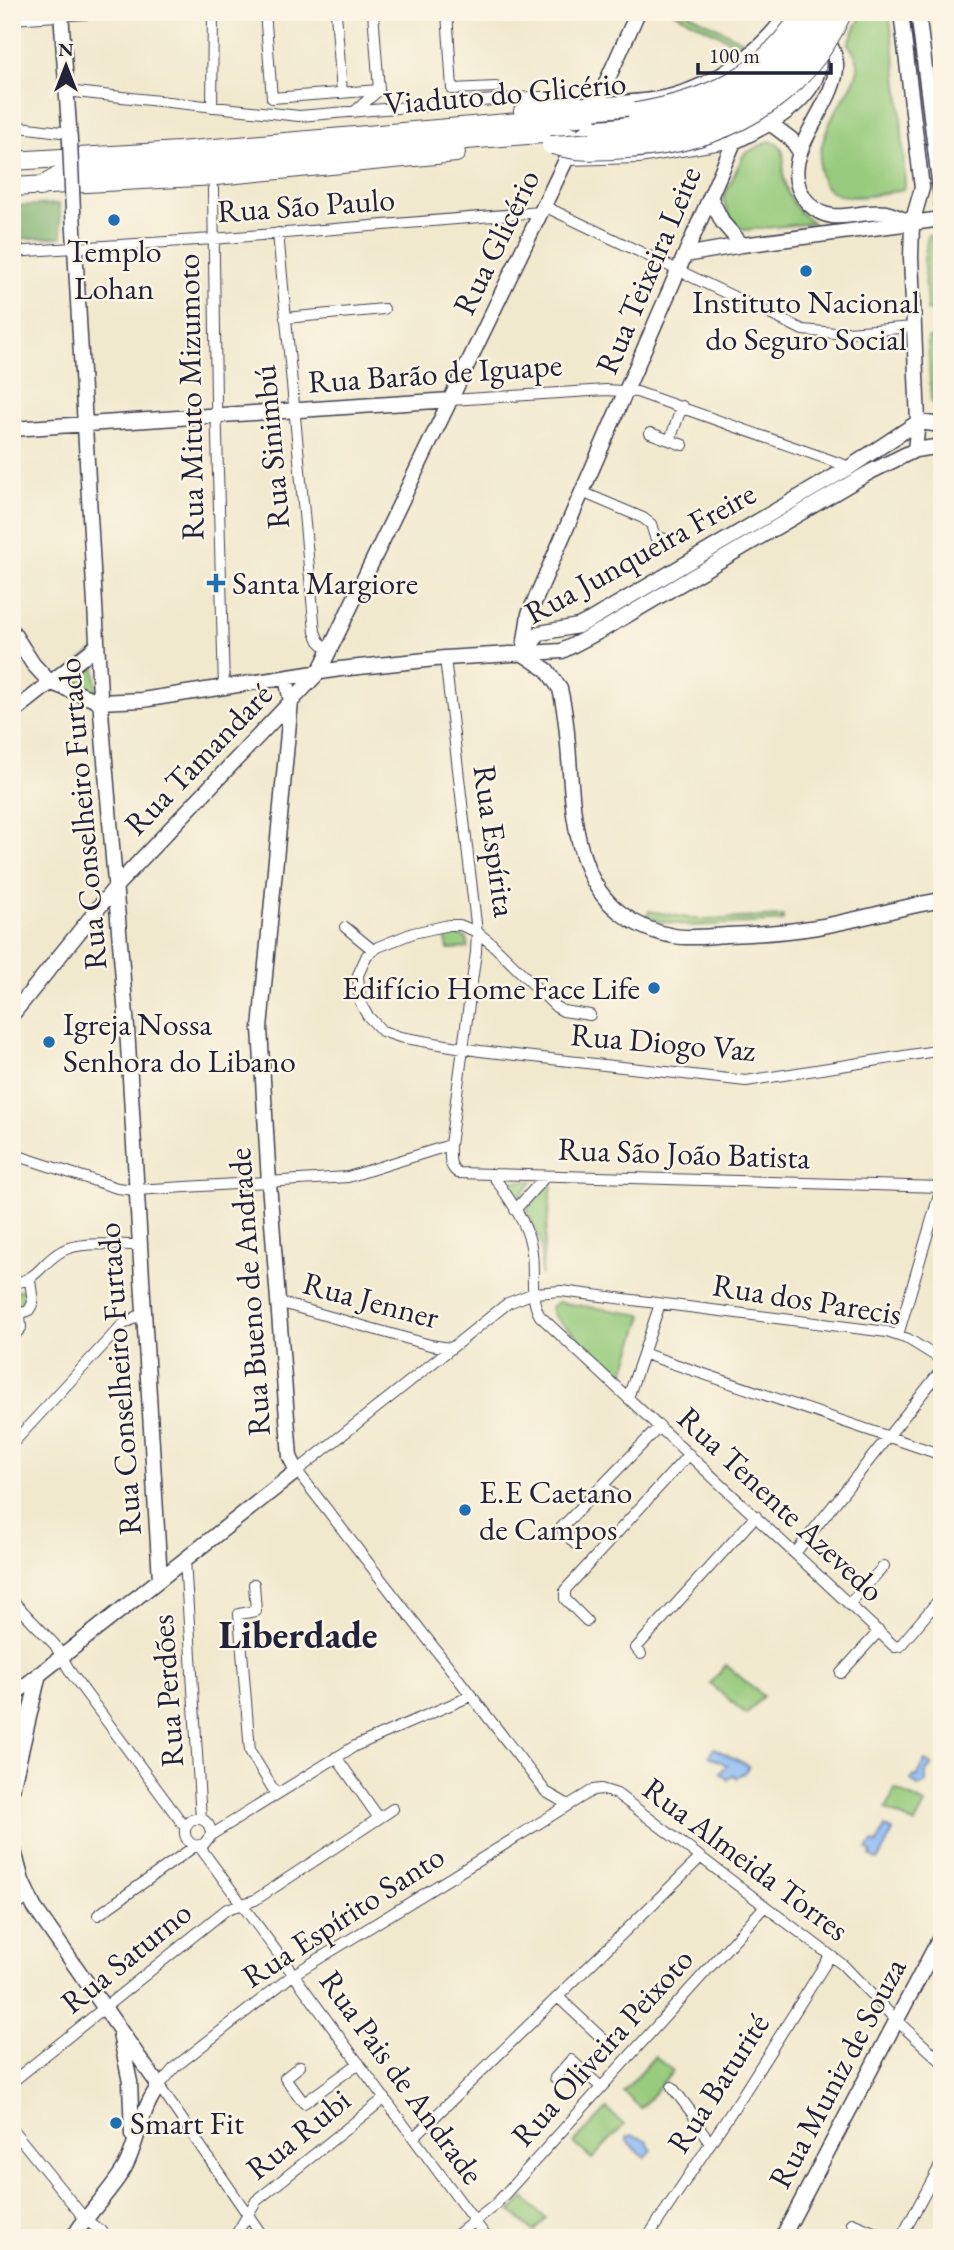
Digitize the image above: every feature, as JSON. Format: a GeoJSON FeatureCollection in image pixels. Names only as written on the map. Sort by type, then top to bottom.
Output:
{"type":"FeatureCollection","features":[{"type":"Feature","properties":{"kind":"highway","name":"Viaduto do Glicério"},"geometry":{"type":"LineString","coordinates":[[179,152],[562,120],[692,101],[723,87],[753,67],[785,37],[801,12]]}},
{"type":"Feature","properties":{"kind":"highway","name":"Viaduto do Glicério"},"geometry":{"type":"LineString","coordinates":[[12,187],[215,182],[660,135],[697,126],[760,96],[809,49],[831,12]]}},
{"type":"Feature","properties":{"kind":"highway"},"geometry":{"type":"LineString","coordinates":[[40,187],[62,174],[179,152],[596,104]]}},
{"type":"Feature","properties":{"kind":"highway"},"geometry":{"type":"LineString","coordinates":[[12,160],[527,135],[573,136]]}},
{"type":"Feature","properties":{"kind":"main road","name":"Viaduto do Glicério"},"geometry":{"type":"LineString","coordinates":[[551,145],[574,152],[648,149],[683,144],[723,130],[753,115],[795,86],[812,68],[844,12]]}},
{"type":"Feature","properties":{"kind":"street"},"geometry":{"type":"LineString","coordinates":[[12,19],[116,12]]}},
{"type":"Feature","properties":{"kind":"street"},"geometry":{"type":"LineString","coordinates":[[212,107],[213,12]]}},
{"type":"Feature","properties":{"kind":"street"},"geometry":{"type":"LineString","coordinates":[[265,12],[272,98],[379,90]]}},
{"type":"Feature","properties":{"kind":"street"},"geometry":{"type":"LineString","coordinates":[[336,12],[342,93]]}},
{"type":"Feature","properties":{"kind":"street"},"geometry":{"type":"LineString","coordinates":[[373,12],[379,90]]}},
{"type":"Feature","properties":{"kind":"street"},"geometry":{"type":"LineString","coordinates":[[447,12],[452,89],[496,87]]}},
{"type":"Feature","properties":{"kind":"street"},"geometry":{"type":"LineString","coordinates":[[596,104],[638,12]]}},
{"type":"Feature","properties":{"kind":"street"},"geometry":{"type":"LineString","coordinates":[[66,91],[299,117],[530,97],[555,97],[596,104],[667,97],[721,75],[764,41],[788,12]]}},
{"type":"Feature","properties":{"kind":"street"},"geometry":{"type":"LineString","coordinates":[[566,160],[639,158],[734,142],[771,124],[806,93],[818,74],[820,57],[801,12]]}},
{"type":"Feature","properties":{"kind":"street"},"geometry":{"type":"LineString","coordinates":[[809,12],[834,52],[836,68],[832,85],[800,152],[797,174],[804,197],[821,213],[832,216],[886,213],[912,223]]}},
{"type":"Feature","properties":{"kind":"street","name":"Viaduto do Glicério"},"geometry":{"type":"LineString","coordinates":[[573,136],[597,127],[661,121],[701,111],[724,100],[755,82],[777,64],[817,12]]}},
{"type":"Feature","properties":{"kind":"street"},"geometry":{"type":"LineString","coordinates":[[901,12],[922,188],[912,223],[918,422],[915,450]]}},
{"type":"Feature","properties":{"kind":"street"},"geometry":{"type":"LineString","coordinates":[[918,12],[937,124],[942,205]]}},
{"type":"Feature","properties":{"kind":"street"},"geometry":{"type":"LineString","coordinates":[[12,126],[70,137],[61,14]]}},
{"type":"Feature","properties":{"kind":"street"},"geometry":{"type":"LineString","coordinates":[[354,112],[379,90]]}},
{"type":"Feature","properties":{"kind":"street"},"geometry":{"type":"LineString","coordinates":[[771,124],[791,139],[800,152]]}},
{"type":"Feature","properties":{"kind":"street","name":"Rua Glicério"},"geometry":{"type":"LineString","coordinates":[[319,672],[566,160],[573,136]]}},
{"type":"Feature","properties":{"kind":"street","name":"Rua Conselheiro Furtado"},"geometry":{"type":"LineString","coordinates":[[70,137],[100,702],[127,1028],[160,1579]]}},
{"type":"Feature","properties":{"kind":"street","name":"Rua Teixeira Leite"},"geometry":{"type":"LineString","coordinates":[[523,654],[529,614],[734,142]]}},
{"type":"Feature","properties":{"kind":"street","name":"Rua Mituto Mizumoto"},"geometry":{"type":"LineString","coordinates":[[215,182],[213,239],[224,688]]}},
{"type":"Feature","properties":{"kind":"street"},"geometry":{"type":"LineString","coordinates":[[711,199],[723,223],[742,245]]}},
{"type":"Feature","properties":{"kind":"street","name":"Rua São Paulo"},"geometry":{"type":"LineString","coordinates":[[12,252],[213,239],[542,209],[679,270],[803,330],[835,333],[914,327]]}},
{"type":"Feature","properties":{"kind":"street"},"geometry":{"type":"LineString","coordinates":[[832,216],[833,233]]}},
{"type":"Feature","properties":{"kind":"street"},"geometry":{"type":"LineString","coordinates":[[685,255],[942,219]]}},
{"type":"Feature","properties":{"kind":"street","name":"Rua Sinimbú"},"geometry":{"type":"LineString","coordinates":[[278,233],[315,632],[328,654]]}},
{"type":"Feature","properties":{"kind":"street"},"geometry":{"type":"LineString","coordinates":[[285,318],[384,309]]}},
{"type":"Feature","properties":{"kind":"street","name":"Rua Barão de Iguape"},"geometry":{"type":"LineString","coordinates":[[12,429],[626,391],[682,407],[850,467]]}},
{"type":"Feature","properties":{"kind":"street"},"geometry":{"type":"LineString","coordinates":[[670,440],[682,407]]}},
{"type":"Feature","properties":{"kind":"street"},"geometry":{"type":"LineString","coordinates":[[918,422],[942,425]]}},
{"type":"Feature","properties":{"kind":"street","name":"Rua Junqueira Freire"},"geometry":{"type":"LineString","coordinates":[[523,654],[562,651],[918,422]]}},
{"type":"Feature","properties":{"kind":"street"},"geometry":{"type":"LineString","coordinates":[[650,433],[683,445]]}},
{"type":"Feature","properties":{"kind":"street","name":"Rua Junqueira Freire"},"geometry":{"type":"LineString","coordinates":[[523,654],[540,633],[578,626],[681,575],[870,472],[915,450],[942,446]]}},
{"type":"Feature","properties":{"kind":"street"},"geometry":{"type":"LineString","coordinates":[[582,492],[643,518],[651,524],[656,538],[666,539]]}},
{"type":"Feature","properties":{"kind":"street"},"geometry":{"type":"LineString","coordinates":[[12,631],[33,664],[52,682],[100,702],[224,688],[340,669],[445,658],[523,654],[547,670],[560,689],[577,834],[586,865],[596,888],[606,901],[629,919],[677,936],[735,935],[818,927],[942,900]]}},
{"type":"Feature","properties":{"kind":"street"},"geometry":{"type":"LineString","coordinates":[[12,713],[97,646]]}},
{"type":"Feature","properties":{"kind":"street"},"geometry":{"type":"LineString","coordinates":[[328,654],[340,669]]}},
{"type":"Feature","properties":{"kind":"street","name":"Rua Espírita"},"geometry":{"type":"LineString","coordinates":[[445,658],[477,932],[556,1007],[590,1015]]}},
{"type":"Feature","properties":{"kind":"street","name":"Rua Tamandaré"},"geometry":{"type":"LineString","coordinates":[[12,1015],[117,885],[319,672]]}},
{"type":"Feature","properties":{"kind":"street","name":"Rua Bueno de Andrade"},"geometry":{"type":"LineString","coordinates":[[286,678],[291,701],[260,1028],[290,1457],[297,1471],[546,1792],[567,1804]]}},
{"type":"Feature","properties":{"kind":"street"},"geometry":{"type":"LineString","coordinates":[[102,722],[107,712],[125,701]]}},
{"type":"Feature","properties":{"kind":"street"},"geometry":{"type":"LineString","coordinates":[[12,1154],[117,1188],[136,1190],[354,1176],[450,1145],[476,952],[477,932],[460,925],[449,925],[413,933],[373,950],[362,964],[358,975],[358,989],[360,1002],[374,1024],[382,1031],[400,1037],[463,1048]]}},
{"type":"Feature","properties":{"kind":"street"},"geometry":{"type":"LineString","coordinates":[[345,926],[373,950]]}},
{"type":"Feature","properties":{"kind":"street","name":"Rua Diogo Vaz"},"geometry":{"type":"LineString","coordinates":[[463,1048],[746,1081],[942,1050]]}},
{"type":"Feature","properties":{"kind":"street","name":"Rua São João Batista"},"geometry":{"type":"LineString","coordinates":[[450,1145],[451,1167],[458,1174],[941,1186]]}},
{"type":"Feature","properties":{"kind":"street"},"geometry":{"type":"LineString","coordinates":[[29,1714],[25,1705],[12,1698],[39,1674],[508,1303],[534,1293],[531,1245],[526,1228],[492,1174]]}},
{"type":"Feature","properties":{"kind":"street"},"geometry":{"type":"LineString","coordinates":[[515,1210],[546,1176]]}},
{"type":"Feature","properties":{"kind":"street"},"geometry":{"type":"LineString","coordinates":[[898,1335],[941,1186]]}},
{"type":"Feature","properties":{"kind":"street"},"geometry":{"type":"LineString","coordinates":[[12,1284],[30,1280],[52,1257],[65,1249],[79,1246],[139,1245]]}},
{"type":"Feature","properties":{"kind":"street"},"geometry":{"type":"LineString","coordinates":[[12,1338],[22,1328],[16,1313],[29,1311],[33,1303],[30,1280]]}},
{"type":"Feature","properties":{"kind":"street","name":"Rua dos Parecis"},"geometry":{"type":"LineString","coordinates":[[534,1293],[561,1291],[796,1319],[898,1335],[942,1360]]}},
{"type":"Feature","properties":{"kind":"street","name":"Rua Tenente Azevedo"},"geometry":{"type":"LineString","coordinates":[[534,1293],[540,1316],[898,1648],[942,1596]]}},
{"type":"Feature","properties":{"kind":"street","name":"Rua Jenner"},"geometry":{"type":"LineString","coordinates":[[278,1301],[430,1345],[450,1348]]}},
{"type":"Feature","properties":{"kind":"street"},"geometry":{"type":"LineString","coordinates":[[628,1398],[660,1304]]}},
{"type":"Feature","properties":{"kind":"street"},"geometry":{"type":"LineString","coordinates":[[12,1444],[122,1325],[143,1313]]}},
{"type":"Feature","properties":{"kind":"street"},"geometry":{"type":"LineString","coordinates":[[430,1345],[432,1362]]}},
{"type":"Feature","properties":{"kind":"street"},"geometry":{"type":"LineString","coordinates":[[645,1354],[942,1455]]}},
{"type":"Feature","properties":{"kind":"street"},"geometry":{"type":"LineString","coordinates":[[796,1552],[942,1369]]}},
{"type":"Feature","properties":{"kind":"street"},"geometry":{"type":"LineString","coordinates":[[575,1544],[561,1529],[660,1426]]}},
{"type":"Feature","properties":{"kind":"street"},"geometry":{"type":"LineString","coordinates":[[587,1621],[565,1599],[565,1590],[689,1454]]}},
{"type":"Feature","properties":{"kind":"street"},"geometry":{"type":"LineString","coordinates":[[603,1485],[615,1496]]}},
{"type":"Feature","properties":{"kind":"street"},"geometry":{"type":"LineString","coordinates":[[641,1654],[636,1648],[756,1516]]}},
{"type":"Feature","properties":{"kind":"street","name":"Rua Perdões"},"geometry":{"type":"LineString","coordinates":[[185,1559],[201,1819]]}},
{"type":"Feature","properties":{"kind":"street"},"geometry":{"type":"LineString","coordinates":[[850,1603],[884,1566]]}},
{"type":"Feature","properties":{"kind":"street"},"geometry":{"type":"LineString","coordinates":[[254,1584],[256,1611],[239,1614],[250,1751],[276,1794]]}},
{"type":"Feature","properties":{"kind":"street"},"geometry":{"type":"LineString","coordinates":[[12,1600],[62,1656],[71,1673],[185,1827],[186,1838],[197,1846]]}},
{"type":"Feature","properties":{"kind":"street"},"geometry":{"type":"LineString","coordinates":[[841,1673],[879,1631]]}},
{"type":"Feature","properties":{"kind":"street"},"geometry":{"type":"LineString","coordinates":[[12,1790],[39,1674]]}},
{"type":"Feature","properties":{"kind":"street"},"geometry":{"type":"LineString","coordinates":[[98,1915],[209,1840],[211,1835],[336,1757],[355,1746],[471,1696]]}},
{"type":"Feature","properties":{"kind":"street"},"geometry":{"type":"LineString","coordinates":[[336,1757],[379,1818]]}},
{"type":"Feature","properties":{"kind":"street","name":"Rua Almeida Torres"},"geometry":{"type":"LineString","coordinates":[[567,1804],[593,1790],[610,1791],[831,1955],[942,2062]]}},
{"type":"Feature","properties":{"kind":"street","name":"Rua Espírito Santo"},"geometry":{"type":"LineString","coordinates":[[159,2086],[175,2067],[294,1974],[567,1804]]}},
{"type":"Feature","properties":{"kind":"street","name":"Rua Saturno"},"geometry":{"type":"LineString","coordinates":[[12,2082],[227,1909],[254,1900],[393,1809]]}},
{"type":"Feature","properties":{"kind":"street"},"geometry":{"type":"LineString","coordinates":[[185,1827],[191,1820],[201,1819],[209,1825],[211,1835]]}},
{"type":"Feature","properties":{"kind":"street"},"geometry":{"type":"LineString","coordinates":[[12,1843],[29,1898],[264,2238]]}},
{"type":"Feature","properties":{"kind":"street","name":"Rua Pais de Andrade"},"geometry":{"type":"LineString","coordinates":[[197,1846],[487,2238]]}},
{"type":"Feature","properties":{"kind":"street"},"geometry":{"type":"LineString","coordinates":[[414,2137],[701,1857]]}},
{"type":"Feature","properties":{"kind":"street"},"geometry":{"type":"LineString","coordinates":[[12,1909],[29,1898]]}},
{"type":"Feature","properties":{"kind":"street","name":"Rua Oliveira Peixoto"},"geometry":{"type":"LineString","coordinates":[[453,2238],[495,2205],[765,1906]]}},
{"type":"Feature","properties":{"kind":"street","name":"Rua Muniz de Souza"},"geometry":{"type":"LineString","coordinates":[[782,2238],[942,1934]]}},
{"type":"Feature","properties":{"kind":"street","name":"Rua Baturité"},"geometry":{"type":"LineString","coordinates":[[647,2238],[831,1955]]}},
{"type":"Feature","properties":{"kind":"street"},"geometry":{"type":"LineString","coordinates":[[558,1997],[606,2042]]}},
{"type":"Feature","properties":{"kind":"street"},"geometry":{"type":"LineString","coordinates":[[118,2025],[131,2095],[131,2153]]}},
{"type":"Feature","properties":{"kind":"street"},"geometry":{"type":"LineString","coordinates":[[555,2078],[571,2060],[601,2087]]}},
{"type":"Feature","properties":{"kind":"street"},"geometry":{"type":"LineString","coordinates":[[300,2066],[285,2078],[304,2103],[359,2063]]}},
{"type":"Feature","properties":{"kind":"street"},"geometry":{"type":"LineString","coordinates":[[73,2238],[85,2219],[108,2193],[131,2153],[146,2106],[159,2086]]}},
{"type":"Feature","properties":{"kind":"street"},"geometry":{"type":"LineString","coordinates":[[672,2087],[710,2144]]}},
{"type":"Feature","properties":{"kind":"street","name":"Rua Rubi"},"geometry":{"type":"LineString","coordinates":[[234,2238],[256,2200],[385,2098]]}},
{"type":"Feature","properties":{"kind":"street"},"geometry":{"type":"LineString","coordinates":[[12,2129],[85,2219],[110,2238]]}},
{"type":"Feature","properties":{"kind":"street"},"geometry":{"type":"LineString","coordinates":[[901,2238],[942,2162]]}},
{"type":"Feature","properties":{"kind":"street"},"geometry":{"type":"LineString","coordinates":[[852,2223],[888,2238]]}},
{"type":"Feature","properties":{"kind":"green space"},"geometry":{"type":"Polygon","coordinates":[[[673,12],[686,12],[753,46],[749,50],[673,12]]]}},
{"type":"Feature","properties":{"kind":"green space"},"geometry":{"type":"Polygon","coordinates":[[[863,12],[889,12],[900,100],[905,185],[902,190],[851,197],[831,191],[823,183],[820,157],[827,129],[857,73],[858,61],[848,44],[863,12]]]}},
{"type":"Feature","properties":{"kind":"green space"},"geometry":{"type":"Polygon","coordinates":[[[769,141],[782,150],[784,180],[792,201],[813,223],[745,230],[731,218],[723,199],[744,154],[769,141]]]}},
{"type":"Feature","properties":{"kind":"green space"},"geometry":{"type":"Polygon","coordinates":[[[59,204],[62,237],[12,239],[12,206],[59,204]]]}},
{"type":"Feature","properties":{"kind":"green space"},"geometry":{"type":"Polygon","coordinates":[[[928,235],[932,235],[941,310],[927,311],[924,260],[928,235]]]}},
{"type":"Feature","properties":{"kind":"green space"},"geometry":{"type":"Polygon","coordinates":[[[942,336],[942,410],[935,407],[931,400],[928,338],[942,336]]]}},
{"type":"Feature","properties":{"kind":"green space"},"geometry":{"type":"Polygon","coordinates":[[[94,650],[97,698],[56,681],[94,650]]]}},
{"type":"Feature","properties":{"kind":"green space"},"geometry":{"type":"Polygon","coordinates":[[[649,911],[700,920],[783,916],[783,921],[692,926],[647,917],[649,911]]]}},
{"type":"Feature","properties":{"kind":"green space"},"geometry":{"type":"Polygon","coordinates":[[[459,935],[467,939],[468,948],[448,949],[445,936],[459,935]]]}},
{"type":"Feature","properties":{"kind":"green space"},"geometry":{"type":"Polygon","coordinates":[[[504,1181],[533,1181],[516,1200],[504,1181]]]}},
{"type":"Feature","properties":{"kind":"green space"},"geometry":{"type":"Polygon","coordinates":[[[552,1184],[541,1275],[541,1243],[527,1208],[552,1184]]]}},
{"type":"Feature","properties":{"kind":"green space"},"geometry":{"type":"Polygon","coordinates":[[[16,1290],[24,1290],[29,1299],[27,1306],[16,1308],[11,1303],[11,1295],[16,1290]]]}},
{"type":"Feature","properties":{"kind":"green space"},"geometry":{"type":"Polygon","coordinates":[[[557,1302],[643,1315],[623,1376],[553,1315],[551,1307],[557,1302]]]}},
{"type":"Feature","properties":{"kind":"green space"},"geometry":{"type":"Polygon","coordinates":[[[726,1665],[763,1696],[746,1714],[710,1684],[726,1665]]]}},
{"type":"Feature","properties":{"kind":"green space"},"geometry":{"type":"Polygon","coordinates":[[[895,1789],[925,1804],[915,1824],[886,1809],[895,1789]]]}},
{"type":"Feature","properties":{"kind":"green space"},"geometry":{"type":"Polygon","coordinates":[[[655,2056],[673,2071],[641,2108],[623,2092],[655,2056]]]}},
{"type":"Feature","properties":{"kind":"green space"},"geometry":{"type":"Polygon","coordinates":[[[607,2109],[624,2125],[592,2159],[574,2143],[607,2109]]]}},
{"type":"Feature","properties":{"kind":"green space"},"geometry":{"type":"Polygon","coordinates":[[[524,2198],[546,2219],[534,2232],[511,2211],[524,2198]]]}},
{"type":"Feature","properties":{"kind":"water"},"geometry":{"type":"Polygon","coordinates":[[[714,1748],[749,1766],[744,1774],[737,1778],[733,1774],[728,1780],[720,1773],[727,1765],[709,1756],[714,1748]]]}},
{"type":"Feature","properties":{"kind":"water"},"geometry":{"type":"Polygon","coordinates":[[[925,1761],[932,1765],[926,1772],[926,1783],[919,1787],[911,1780],[913,1776],[917,1777],[925,1761]]]}},
{"type":"Feature","properties":{"kind":"water"},"geometry":{"type":"Polygon","coordinates":[[[885,1827],[893,1831],[878,1860],[871,1856],[872,1853],[867,1849],[873,1842],[877,1844],[885,1827]]]}},
{"type":"Feature","properties":{"kind":"water"},"geometry":{"type":"Polygon","coordinates":[[[632,2135],[646,2140],[652,2150],[645,2158],[627,2141],[627,2137],[632,2135]]]}},
{"type":"Feature","properties":{"kind":"place","name":"Templo Lohan"},"geometry":{"type":"Point","coordinates":[114,220]}},
{"type":"Feature","properties":{"kind":"place","name":"Instituto Nacional do Seguro Social"},"geometry":{"type":"Point","coordinates":[806,271]}},
{"type":"Feature","properties":{"kind":"place","name":"Santa Margiore"},"geometry":{"type":"Point","coordinates":[216,583]}},
{"type":"Feature","properties":{"kind":"place","name":"Edifício Home Face Life"},"geometry":{"type":"Point","coordinates":[654,988]}},
{"type":"Feature","properties":{"kind":"place","name":"Igreja Nossa Senhora do Libano"},"geometry":{"type":"Point","coordinates":[49,1042]}},
{"type":"Feature","properties":{"kind":"place","name":"E.E Caetano de Campos"},"geometry":{"type":"Point","coordinates":[465,1510]}},
{"type":"Feature","properties":{"kind":"place","name":"Smart Fit"},"geometry":{"type":"Point","coordinates":[116,2123]}},
{"type":"Feature","properties":{"kind":"district","name":"Liberdade"},"geometry":{"type":"Point","coordinates":[298,1634]}}]}
